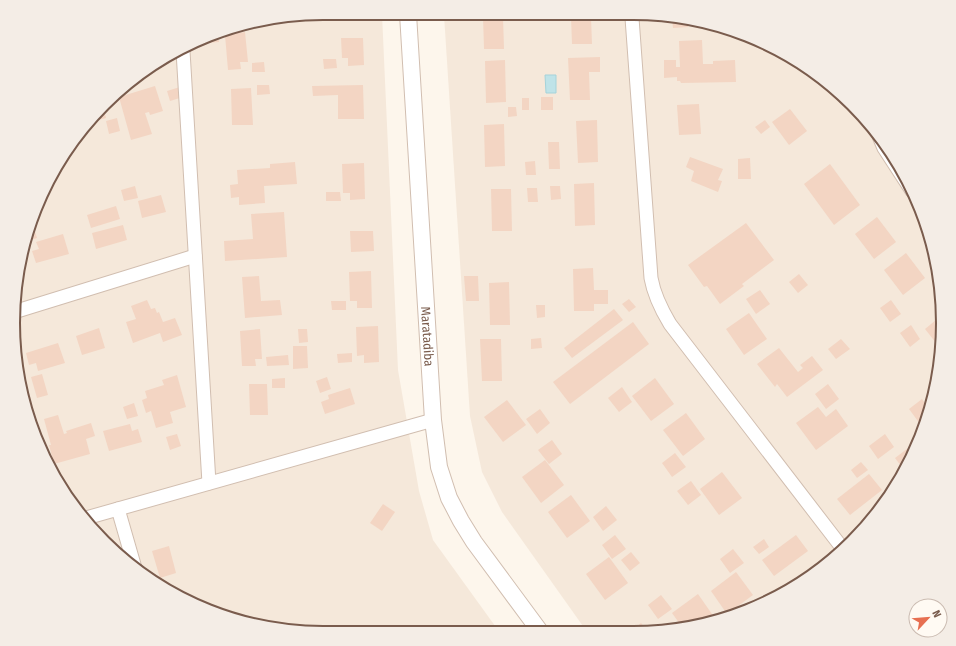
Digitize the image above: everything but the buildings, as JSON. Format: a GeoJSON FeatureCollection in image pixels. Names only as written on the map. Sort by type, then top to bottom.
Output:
{"type":"FeatureCollection","features":[{"type":"Feature","properties":{"kind":"street","name":"Maratadiba"},"geometry":{"type":"LineString","coordinates":[[408,20],[433,420],[439,467],[452,504],[460,521],[536,626]]}},
{"type":"Feature","properties":{"kind":"street"},"geometry":{"type":"LineString","coordinates":[[632,20],[653,290],[670,324],[840,544]]}},
{"type":"Feature","properties":{"kind":"street"},"geometry":{"type":"LineString","coordinates":[[183,54],[209,483]]}},
{"type":"Feature","properties":{"kind":"street"},"geometry":{"type":"LineString","coordinates":[[21,310],[195,256]]}},
{"type":"Feature","properties":{"kind":"street"},"geometry":{"type":"LineString","coordinates":[[90,517],[433,420]]}},
{"type":"Feature","properties":{"kind":"street"},"geometry":{"type":"LineString","coordinates":[[118,509],[132,558]]}},
{"type":"Feature","properties":{"kind":"shaded area"},"geometry":{"type":"Polygon","coordinates":[[[382,20],[398,370],[419,491],[433,540],[495,626],[323,626],[283,623],[245,616],[189,595],[155,575],[123,551],[95,523],[71,491],[51,457],[30,401],[21,343],[20,323],[23,283],[30,245],[36,226],[51,189],[61,171],[95,123],[123,95],[155,71],[189,51],[226,36],[264,26],[303,21],[382,20]]]}},
{"type":"Feature","properties":{"kind":"shaded area"},"geometry":{"type":"Polygon","coordinates":[[[444,20],[653,21],[692,26],[730,36],[767,51],[785,61],[833,95],[861,123],[885,155],[905,189],[926,245],[935,303],[936,323],[933,363],[926,401],[920,420],[905,457],[885,491],[861,523],[833,551],[801,575],[767,595],[730,610],[692,620],[653,625],[583,626],[502,512],[482,472],[470,416],[444,20]]]}},
{"type":"Feature","properties":{"kind":"water"},"geometry":{"type":"Polygon","coordinates":[[[545,75],[556,75],[556,93],[546,93],[545,75]]]}}]}
